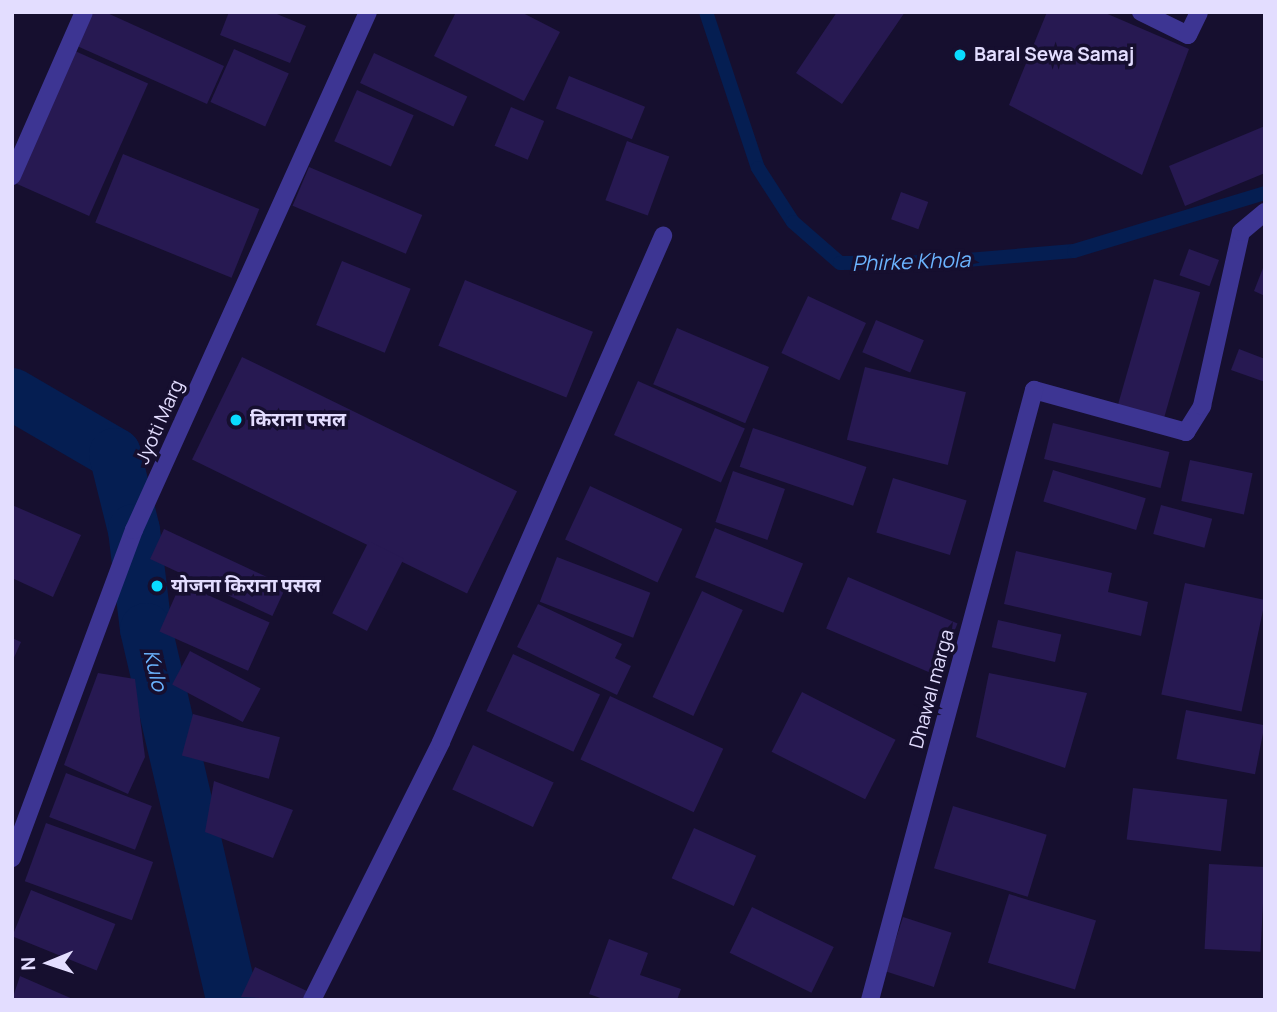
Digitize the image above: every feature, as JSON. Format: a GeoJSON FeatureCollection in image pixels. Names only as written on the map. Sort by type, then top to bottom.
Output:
{"type":"FeatureCollection","features":[{"type":"Feature","properties":{"kind":"street"},"geometry":{"type":"LineString","coordinates":[[12,176],[84,12]]}},
{"type":"Feature","properties":{"kind":"street","name":"Jyoti Marg"},"geometry":{"type":"LineString","coordinates":[[12,858],[134,530],[368,12]]}},
{"type":"Feature","properties":{"kind":"street"},"geometry":{"type":"LineString","coordinates":[[1141,12],[1188,35],[1199,12]]}},
{"type":"Feature","properties":{"kind":"street","name":"Dhawal marga"},"geometry":{"type":"LineString","coordinates":[[870,1000],[1034,390],[1186,432],[1202,405],[1241,232],[1265,212]]}},
{"type":"Feature","properties":{"kind":"street"},"geometry":{"type":"LineString","coordinates":[[312,1000],[441,742],[663,236]]}},
{"type":"Feature","properties":{"kind":"building"},"geometry":{"type":"Polygon","coordinates":[[[91,12],[105,12],[224,66],[207,104],[77,46],[91,12]]]}},
{"type":"Feature","properties":{"kind":"building"},"geometry":{"type":"Polygon","coordinates":[[[229,12],[272,12],[306,26],[290,63],[220,35],[229,12]]]}},
{"type":"Feature","properties":{"kind":"building"},"geometry":{"type":"Polygon","coordinates":[[[456,12],[521,12],[560,32],[524,101],[434,56],[456,12]]]}},
{"type":"Feature","properties":{"kind":"building"},"geometry":{"type":"Polygon","coordinates":[[[837,12],[905,12],[842,104],[796,73],[837,12]]]}},
{"type":"Feature","properties":{"kind":"building"},"geometry":{"type":"Polygon","coordinates":[[[1047,12],[1103,12],[1189,49],[1142,175],[1009,105],[1047,12]]]}},
{"type":"Feature","properties":{"kind":"building"},"geometry":{"type":"Polygon","coordinates":[[[234,49],[289,73],[265,126],[210,102],[234,49]]]}},
{"type":"Feature","properties":{"kind":"building"},"geometry":{"type":"Polygon","coordinates":[[[75,51],[148,84],[89,216],[16,183],[75,51]]]}},
{"type":"Feature","properties":{"kind":"building"},"geometry":{"type":"Polygon","coordinates":[[[374,53],[467,97],[453,126],[360,83],[374,53]]]}},
{"type":"Feature","properties":{"kind":"building"},"geometry":{"type":"Polygon","coordinates":[[[569,76],[645,107],[632,139],[556,108],[569,76]]]}},
{"type":"Feature","properties":{"kind":"building"},"geometry":{"type":"Polygon","coordinates":[[[357,90],[414,115],[391,166],[334,141],[357,90]]]}},
{"type":"Feature","properties":{"kind":"building"},"geometry":{"type":"Polygon","coordinates":[[[511,107],[544,121],[528,160],[495,146],[511,107]]]}},
{"type":"Feature","properties":{"kind":"building"},"geometry":{"type":"Polygon","coordinates":[[[1265,126],[1265,173],[1185,206],[1169,166],[1265,126]]]}},
{"type":"Feature","properties":{"kind":"building"},"geometry":{"type":"Polygon","coordinates":[[[627,141],[669,156],[648,216],[605,200],[627,141]]]}},
{"type":"Feature","properties":{"kind":"building"},"geometry":{"type":"Polygon","coordinates":[[[123,154],[259,209],[232,278],[95,223],[123,154]]]}},
{"type":"Feature","properties":{"kind":"building"},"geometry":{"type":"Polygon","coordinates":[[[309,167],[422,215],[406,254],[293,206],[309,167]]]}},
{"type":"Feature","properties":{"kind":"building"},"geometry":{"type":"Polygon","coordinates":[[[901,192],[928,202],[918,229],[891,219],[901,192]]]}},
{"type":"Feature","properties":{"kind":"building"},"geometry":{"type":"Polygon","coordinates":[[[1189,249],[1219,260],[1209,286],[1179,275],[1189,249]]]}},
{"type":"Feature","properties":{"kind":"building"},"geometry":{"type":"Polygon","coordinates":[[[342,261],[411,289],[385,353],[316,325],[342,261]]]}},
{"type":"Feature","properties":{"kind":"building"},"geometry":{"type":"Polygon","coordinates":[[[1265,263],[1265,296],[1254,291],[1265,263]]]}},
{"type":"Feature","properties":{"kind":"building"},"geometry":{"type":"Polygon","coordinates":[[[1154,279],[1200,292],[1164,419],[1118,406],[1154,279]]]}},
{"type":"Feature","properties":{"kind":"building"},"geometry":{"type":"Polygon","coordinates":[[[465,280],[593,332],[566,398],[438,346],[465,280]]]}},
{"type":"Feature","properties":{"kind":"building"},"geometry":{"type":"Polygon","coordinates":[[[808,296],[866,323],[839,380],[781,353],[808,296]]]}},
{"type":"Feature","properties":{"kind":"building"},"geometry":{"type":"Polygon","coordinates":[[[876,320],[924,340],[910,373],[862,352],[876,320]]]}},
{"type":"Feature","properties":{"kind":"building"},"geometry":{"type":"Polygon","coordinates":[[[677,328],[769,367],[745,423],[653,384],[677,328]]]}},
{"type":"Feature","properties":{"kind":"building"},"geometry":{"type":"Polygon","coordinates":[[[1239,349],[1265,359],[1265,382],[1231,370],[1239,349]]]}},
{"type":"Feature","properties":{"kind":"building"},"geometry":{"type":"Polygon","coordinates":[[[242,357],[517,491],[467,594],[192,459],[242,357]]]}},
{"type":"Feature","properties":{"kind":"building"},"geometry":{"type":"Polygon","coordinates":[[[865,367],[966,392],[948,465],[847,440],[865,367]]]}},
{"type":"Feature","properties":{"kind":"building"},"geometry":{"type":"Polygon","coordinates":[[[638,381],[745,429],[721,482],[614,435],[638,381]]]}},
{"type":"Feature","properties":{"kind":"building"},"geometry":{"type":"Polygon","coordinates":[[[1053,423],[1169,452],[1160,488],[1044,459],[1053,423]]]}},
{"type":"Feature","properties":{"kind":"building"},"geometry":{"type":"Polygon","coordinates":[[[753,428],[866,467],[853,506],[740,467],[753,428]]]}},
{"type":"Feature","properties":{"kind":"building"},"geometry":{"type":"Polygon","coordinates":[[[1190,460],[1253,473],[1244,514],[1181,501],[1190,460]]]}},
{"type":"Feature","properties":{"kind":"building"},"geometry":{"type":"Polygon","coordinates":[[[1053,470],[1146,498],[1136,530],[1043,502],[1053,470]]]}},
{"type":"Feature","properties":{"kind":"building"},"geometry":{"type":"Polygon","coordinates":[[[733,471],[785,489],[767,540],[715,522],[733,471]]]}},
{"type":"Feature","properties":{"kind":"building"},"geometry":{"type":"Polygon","coordinates":[[[893,478],[967,501],[950,555],[876,533],[893,478]]]}},
{"type":"Feature","properties":{"kind":"building"},"geometry":{"type":"Polygon","coordinates":[[[590,486],[682,529],[658,583],[565,539],[590,486]]]}},
{"type":"Feature","properties":{"kind":"building"},"geometry":{"type":"Polygon","coordinates":[[[12,505],[81,535],[53,597],[12,578],[12,505]]]}},
{"type":"Feature","properties":{"kind":"building"},"geometry":{"type":"Polygon","coordinates":[[[1161,505],[1212,519],[1204,548],[1153,534],[1161,505]]]}},
{"type":"Feature","properties":{"kind":"building"},"geometry":{"type":"Polygon","coordinates":[[[715,528],[803,564],[783,613],[695,577],[715,528]]]}},
{"type":"Feature","properties":{"kind":"building"},"geometry":{"type":"Polygon","coordinates":[[[164,529],[286,586],[272,616],[150,559],[164,529]]]}},
{"type":"Feature","properties":{"kind":"building"},"geometry":{"type":"Polygon","coordinates":[[[369,541],[404,559],[367,631],[332,613],[369,541]]]}},
{"type":"Feature","properties":{"kind":"building"},"geometry":{"type":"Polygon","coordinates":[[[1016,551],[1112,573],[1108,592],[1148,602],[1141,636],[1004,604],[1016,551]]]}},
{"type":"Feature","properties":{"kind":"building"},"geometry":{"type":"Polygon","coordinates":[[[557,557],[650,593],[633,638],[540,602],[557,557]]]}},
{"type":"Feature","properties":{"kind":"building"},"geometry":{"type":"Polygon","coordinates":[[[848,577],[958,623],[936,675],[826,629],[848,577]]]}},
{"type":"Feature","properties":{"kind":"building"},"geometry":{"type":"Polygon","coordinates":[[[181,583],[270,622],[248,671],[159,631],[181,583]]]}},
{"type":"Feature","properties":{"kind":"building"},"geometry":{"type":"Polygon","coordinates":[[[1185,583],[1265,600],[1242,712],[1161,695],[1185,583]]]}},
{"type":"Feature","properties":{"kind":"building"},"geometry":{"type":"Polygon","coordinates":[[[702,591],[743,610],[693,716],[653,697],[702,591]]]}},
{"type":"Feature","properties":{"kind":"building"},"geometry":{"type":"Polygon","coordinates":[[[538,604],[622,644],[615,658],[631,666],[617,695],[517,647],[538,604]]]}},
{"type":"Feature","properties":{"kind":"building"},"geometry":{"type":"Polygon","coordinates":[[[998,620],[1061,635],[1055,662],[992,647],[998,620]]]}},
{"type":"Feature","properties":{"kind":"building"},"geometry":{"type":"Polygon","coordinates":[[[12,638],[21,642],[12,662],[12,638]]]}},
{"type":"Feature","properties":{"kind":"building"},"geometry":{"type":"Polygon","coordinates":[[[190,651],[261,689],[243,722],[172,685],[190,651]]]}},
{"type":"Feature","properties":{"kind":"building"},"geometry":{"type":"Polygon","coordinates":[[[513,654],[600,695],[573,752],[486,711],[513,654]]]}},
{"type":"Feature","properties":{"kind":"building"},"geometry":{"type":"Polygon","coordinates":[[[98,673],[135,679],[145,757],[128,794],[64,765],[98,673]]]}},
{"type":"Feature","properties":{"kind":"building"},"geometry":{"type":"Polygon","coordinates":[[[989,673],[1087,693],[1065,768],[976,737],[989,673]]]}},
{"type":"Feature","properties":{"kind":"building"},"geometry":{"type":"Polygon","coordinates":[[[802,692],[896,740],[865,799],[772,752],[802,692]]]}},
{"type":"Feature","properties":{"kind":"building"},"geometry":{"type":"Polygon","coordinates":[[[610,696],[723,749],[694,812],[580,759],[610,696]]]}},
{"type":"Feature","properties":{"kind":"building"},"geometry":{"type":"Polygon","coordinates":[[[1186,710],[1265,725],[1255,774],[1176,759],[1186,710]]]}},
{"type":"Feature","properties":{"kind":"building"},"geometry":{"type":"Polygon","coordinates":[[[193,714],[280,737],[269,779],[182,756],[193,714]]]}},
{"type":"Feature","properties":{"kind":"building"},"geometry":{"type":"Polygon","coordinates":[[[473,745],[554,783],[533,827],[452,789],[473,745]]]}},
{"type":"Feature","properties":{"kind":"building"},"geometry":{"type":"Polygon","coordinates":[[[66,773],[152,806],[135,850],[49,817],[66,773]]]}},
{"type":"Feature","properties":{"kind":"building"},"geometry":{"type":"Polygon","coordinates":[[[214,781],[293,810],[273,858],[205,832],[214,781]]]}},
{"type":"Feature","properties":{"kind":"building"},"geometry":{"type":"Polygon","coordinates":[[[1133,788],[1227,800],[1221,851],[1127,840],[1133,788]]]}},
{"type":"Feature","properties":{"kind":"building"},"geometry":{"type":"Polygon","coordinates":[[[953,806],[1047,835],[1028,897],[934,868],[953,806]]]}},
{"type":"Feature","properties":{"kind":"building"},"geometry":{"type":"Polygon","coordinates":[[[46,823],[153,862],[132,920],[25,881],[46,823]]]}},
{"type":"Feature","properties":{"kind":"building"},"geometry":{"type":"Polygon","coordinates":[[[694,828],[756,856],[734,906],[672,878],[694,828]]]}},
{"type":"Feature","properties":{"kind":"building"},"geometry":{"type":"Polygon","coordinates":[[[1209,864],[1265,867],[1260,952],[1205,949],[1209,864]]]}},
{"type":"Feature","properties":{"kind":"building"},"geometry":{"type":"Polygon","coordinates":[[[31,890],[115,924],[97,970],[12,936],[31,890]]]}},
{"type":"Feature","properties":{"kind":"building"},"geometry":{"type":"Polygon","coordinates":[[[1009,894],[1096,921],[1075,989],[988,963],[1009,894]]]}},
{"type":"Feature","properties":{"kind":"building"},"geometry":{"type":"Polygon","coordinates":[[[752,907],[834,947],[811,993],[730,953],[752,907]]]}},
{"type":"Feature","properties":{"kind":"building"},"geometry":{"type":"Polygon","coordinates":[[[903,917],[952,933],[934,987],[885,971],[903,917]]]}},
{"type":"Feature","properties":{"kind":"building"},"geometry":{"type":"Polygon","coordinates":[[[609,939],[648,953],[640,975],[681,989],[677,1000],[606,1000],[589,994],[609,939]]]}},
{"type":"Feature","properties":{"kind":"building"},"geometry":{"type":"Polygon","coordinates":[[[255,967],[307,991],[303,1000],[241,997],[255,967]]]}},
{"type":"Feature","properties":{"kind":"building"},"geometry":{"type":"Polygon","coordinates":[[[20,976],[75,1000],[12,1000],[20,976]]]}},
{"type":"Feature","properties":{"kind":"waterway","name":"Phirke Khola"},"geometry":{"type":"LineString","coordinates":[[706,12],[758,168],[793,222],[840,263],[943,262],[1074,251],[1265,193]]}},
{"type":"Feature","properties":{"kind":"waterway","name":"Kulo"},"geometry":{"type":"LineString","coordinates":[[12,394],[115,454],[134,530],[146,629],[232,1000]]}},
{"type":"Feature","properties":{"kind":"place","name":"Baral Sewa Samaj"},"geometry":{"type":"Point","coordinates":[960,55]}},
{"type":"Feature","properties":{"kind":"place","name":"किराना पसल"},"geometry":{"type":"Point","coordinates":[236,420]}},
{"type":"Feature","properties":{"kind":"place","name":"योजना किराना पसल"},"geometry":{"type":"Point","coordinates":[157,586]}}]}
